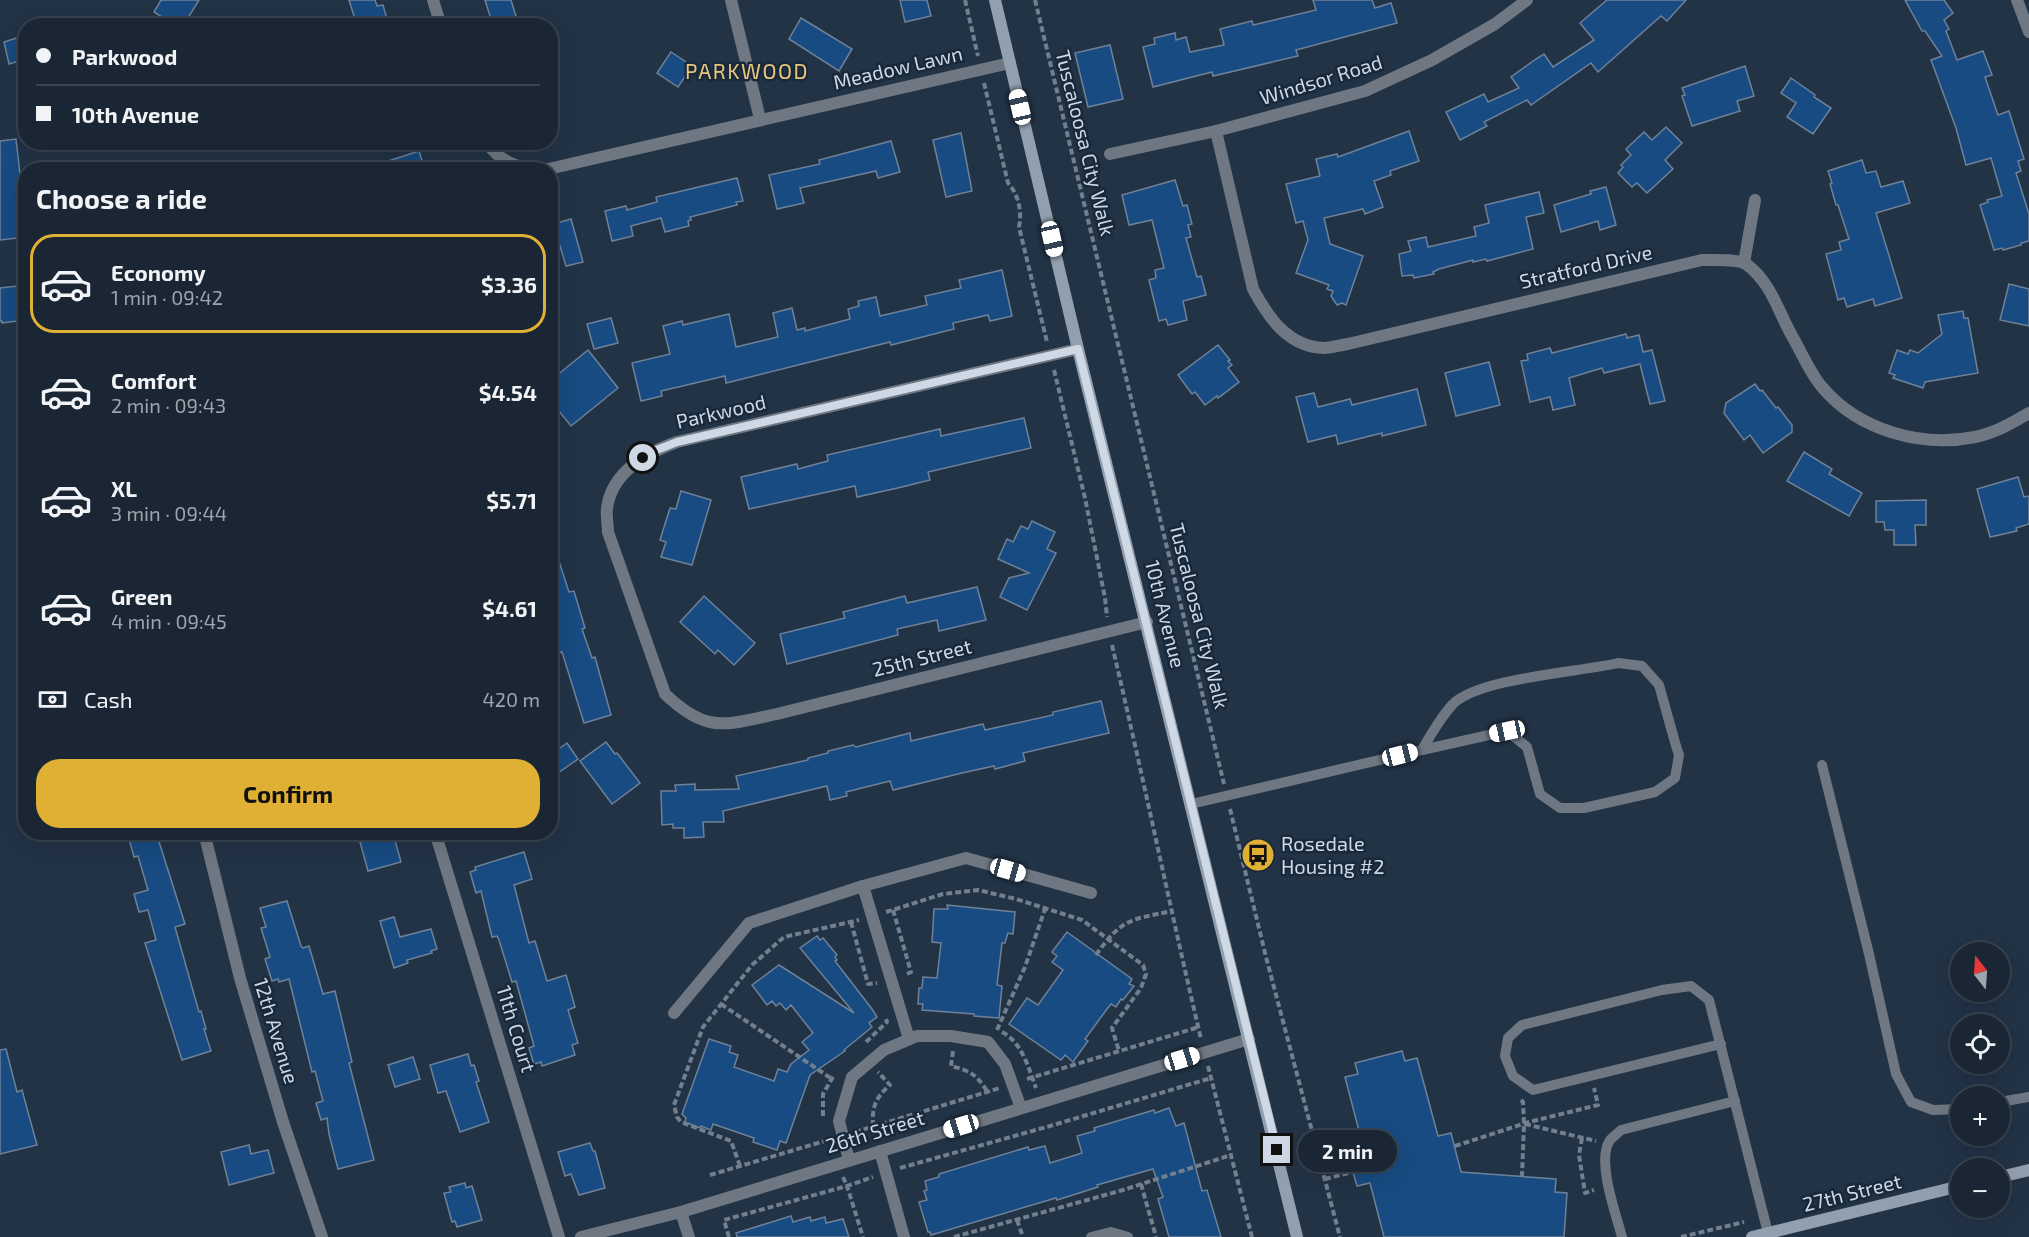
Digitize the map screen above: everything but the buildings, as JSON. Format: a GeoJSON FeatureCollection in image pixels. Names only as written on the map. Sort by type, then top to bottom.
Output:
{"type":"FeatureCollection","features":[{"type":"Feature","properties":{"kind":"main road","name":"10th Avenue"},"geometry":{"type":"LineString","coordinates":[[994,0],[1297,1237]]}},
{"type":"Feature","properties":{"kind":"main road"},"geometry":{"type":"LineString","coordinates":[[2010,1175],[2029,1170]]}},
{"type":"Feature","properties":{"kind":"main road","name":"27th Street"},"geometry":{"type":"LineString","coordinates":[[1752,1237],[1950,1188]]}},
{"type":"Feature","properties":{"kind":"street"},"geometry":{"type":"LineString","coordinates":[[433,0],[439,18]]}},
{"type":"Feature","properties":{"kind":"street"},"geometry":{"type":"LineString","coordinates":[[731,0],[760,119]]}},
{"type":"Feature","properties":{"kind":"street","name":"Windsor Road"},"geometry":{"type":"LineString","coordinates":[[1110,154],[1216,131],[1365,91],[1432,60],[1495,24],[1527,0]]}},
{"type":"Feature","properties":{"kind":"street"},"geometry":{"type":"LineString","coordinates":[[2017,0],[2029,32]]}},
{"type":"Feature","properties":{"kind":"street","name":"Meadow Lawn"},"geometry":{"type":"LineString","coordinates":[[558,167],[1010,63]]}},
{"type":"Feature","properties":{"kind":"street","name":"Stratford Drive"},"geometry":{"type":"LineString","coordinates":[[1216,131],[1253,289],[1264,310],[1279,330],[1299,342],[1323,348],[1701,260],[1744,262]]}},
{"type":"Feature","properties":{"kind":"street"},"geometry":{"type":"LineString","coordinates":[[492,150],[508,162]]}},
{"type":"Feature","properties":{"kind":"street"},"geometry":{"type":"LineString","coordinates":[[1755,200],[1744,262],[1764,281],[1785,324],[1821,386],[1839,405],[1881,429],[1904,436],[1951,440],[1976,437],[1998,430],[2029,413]]}},
{"type":"Feature","properties":{"kind":"street","name":"Parkwood"},"geometry":{"type":"LineString","coordinates":[[706,722],[683,711],[665,694],[608,532],[607,507],[616,484],[633,464],[654,451],[677,442],[1078,349]]}},
{"type":"Feature","properties":{"kind":"street","name":"25th Street"},"geometry":{"type":"LineString","coordinates":[[706,722],[731,724],[777,714],[1147,622]]}},
{"type":"Feature","properties":{"kind":"street","name":"12th Avenue"},"geometry":{"type":"LineString","coordinates":[[206,840],[240,978],[283,1122],[322,1237]]}},
{"type":"Feature","properties":{"kind":"street","name":"11th Court"},"geometry":{"type":"LineString","coordinates":[[437,840],[559,1237]]}},
{"type":"Feature","properties":{"kind":"street"},"geometry":{"type":"LineString","coordinates":[[674,1013],[749,923],[863,886],[966,858],[1091,893]]}},
{"type":"Feature","properties":{"kind":"street"},"geometry":{"type":"LineString","coordinates":[[863,886],[909,1039]]}},
{"type":"Feature","properties":{"kind":"street"},"geometry":{"type":"LineString","coordinates":[[844,1162],[836,1138],[852,1077],[884,1050],[917,1036],[951,1036],[987,1042],[1005,1064],[1021,1108]]}},
{"type":"Feature","properties":{"kind":"street","name":"26th Street"},"geometry":{"type":"LineString","coordinates":[[580,1237],[681,1212],[1249,1039]]}},
{"type":"Feature","properties":{"kind":"street"},"geometry":{"type":"LineString","coordinates":[[880,1151],[904,1237]]}},
{"type":"Feature","properties":{"kind":"street"},"geometry":{"type":"LineString","coordinates":[[681,1212],[689,1237]]}},
{"type":"Feature","properties":{"kind":"lane"},"geometry":{"type":"LineString","coordinates":[[1191,804],[1507,731],[1527,747],[1540,794],[1560,808],[1584,808],[1655,792],[1675,778],[1679,755],[1659,685],[1642,666],[1618,663],[1594,669],[1546,674],[1475,690],[1454,703],[1422,750]]}},
{"type":"Feature","properties":{"kind":"lane"},"geometry":{"type":"LineString","coordinates":[[1822,765],[1896,1074],[1911,1102],[1933,1110],[1950,1109]]}},
{"type":"Feature","properties":{"kind":"lane"},"geometry":{"type":"LineString","coordinates":[[1721,1044],[1533,1090],[1513,1076],[1505,1056],[1508,1038],[1522,1025],[1662,990],[1691,986],[1709,1000],[1721,1044],[1768,1233]]}},
{"type":"Feature","properties":{"kind":"lane"},"geometry":{"type":"LineString","coordinates":[[2010,1100],[2029,1097]]}},
{"type":"Feature","properties":{"kind":"lane"},"geometry":{"type":"LineString","coordinates":[[1622,1237],[1609,1187],[1605,1154],[1610,1140],[1621,1131],[1735,1101]]}},
{"type":"Feature","properties":{"kind":"lane"},"geometry":{"type":"LineString","coordinates":[[1091,1237],[1111,1232],[1128,1237]]}},
{"type":"Feature","properties":{"kind":"path"},"geometry":{"type":"LineString","coordinates":[[965,0],[1008,183],[1016,191],[1021,217],[1019,227],[1085,498],[1105,598],[1108,631],[1147,793],[1154,837],[1204,1052],[1252,1237]]}},
{"type":"Feature","properties":{"kind":"path","name":"Tuscaloosa City Walk"},"geometry":{"type":"LineString","coordinates":[[1035,0],[1263,946],[1340,1237]]}},
{"type":"Feature","properties":{"kind":"path"},"geometry":{"type":"LineString","coordinates":[[997,1030],[1025,968],[1045,909]]}},
{"type":"Feature","properties":{"kind":"path"},"geometry":{"type":"LineString","coordinates":[[893,910],[912,972],[905,974],[908,985]]}},
{"type":"Feature","properties":{"kind":"path"},"geometry":{"type":"LineString","coordinates":[[1096,955],[1107,939],[1122,924],[1172,911]]}},
{"type":"Feature","properties":{"kind":"path"},"geometry":{"type":"LineString","coordinates":[[851,922],[868,984],[877,982],[880,992]]}},
{"type":"Feature","properties":{"kind":"path"},"geometry":{"type":"LineString","coordinates":[[721,1004],[832,1079]]}},
{"type":"Feature","properties":{"kind":"path"},"geometry":{"type":"LineString","coordinates":[[863,1045],[887,1022],[885,1012]]}},
{"type":"Feature","properties":{"kind":"path"},"geometry":{"type":"LineString","coordinates":[[990,1027],[1007,1035],[1027,1059],[1050,1126]]}},
{"type":"Feature","properties":{"kind":"path"},"geometry":{"type":"LineString","coordinates":[[710,1175],[1199,1027]]}},
{"type":"Feature","properties":{"kind":"path"},"geometry":{"type":"LineString","coordinates":[[945,1051],[953,1051],[951,1066],[972,1073],[987,1091]]}},
{"type":"Feature","properties":{"kind":"path"},"geometry":{"type":"LineString","coordinates":[[823,1122],[823,1094],[839,1067]]}},
{"type":"Feature","properties":{"kind":"path"},"geometry":{"type":"LineString","coordinates":[[873,1126],[874,1102],[890,1085],[878,1072],[885,1068]]}},
{"type":"Feature","properties":{"kind":"path"},"geometry":{"type":"LineString","coordinates":[[1455,1146],[1524,1124],[1598,1105],[1591,1076]]}},
{"type":"Feature","properties":{"kind":"path"},"geometry":{"type":"LineString","coordinates":[[729,1237],[724,1220],[1211,1078]]}},
{"type":"Feature","properties":{"kind":"path"},"geometry":{"type":"LineString","coordinates":[[1524,1124],[1609,1144]]}},
{"type":"Feature","properties":{"kind":"path"},"geometry":{"type":"LineString","coordinates":[[826,1131],[836,1138],[844,1162],[847,1186],[863,1237]]}},
{"type":"Feature","properties":{"kind":"path"},"geometry":{"type":"LineString","coordinates":[[1582,1138],[1579,1155],[1586,1193],[1609,1187]]}},
{"type":"Feature","properties":{"kind":"path"},"geometry":{"type":"LineString","coordinates":[[954,1237],[1141,1184],[1231,1155]]}},
{"type":"Feature","properties":{"kind":"path"},"geometry":{"type":"LineString","coordinates":[[1325,1179],[1353,1172]]}},
{"type":"Feature","properties":{"kind":"path"},"geometry":{"type":"LineString","coordinates":[[1141,1184],[1156,1237]]}},
{"type":"Feature","properties":{"kind":"path"},"geometry":{"type":"LineString","coordinates":[[1017,1220],[1023,1237]]}},
{"type":"Feature","properties":{"kind":"place","name":"Rosedale Housing #2"},"geometry":{"type":"Point","coordinates":[1258,855]}},
{"type":"Feature","properties":{"kind":"district","name":"PARKWOOD"},"geometry":{"type":"Point","coordinates":[747,72]}},
{"type":"Feature","properties":{"kind":"route"},"geometry":{"type":"LineString","coordinates":[[643,458],[677,442],[1078,349],[1277,1150]]}}]}
